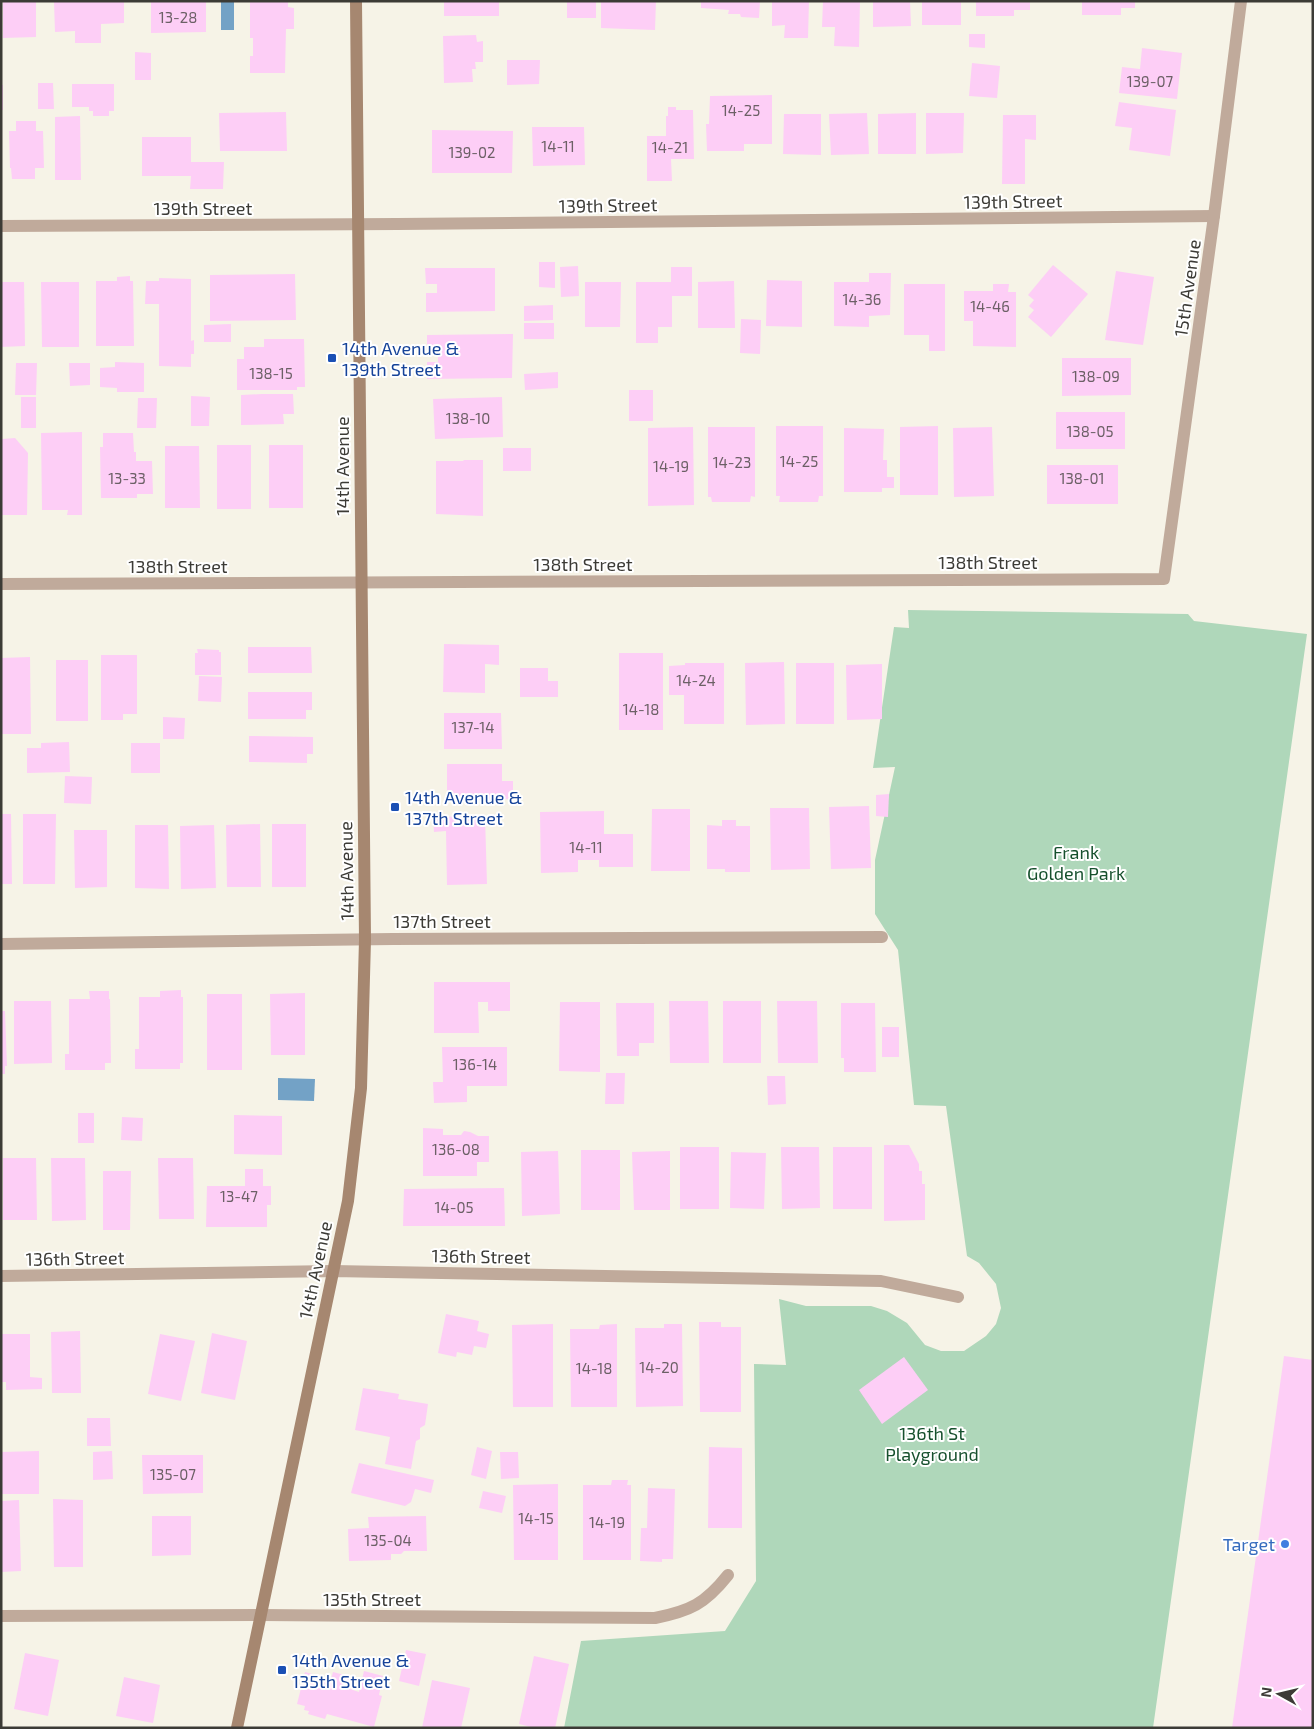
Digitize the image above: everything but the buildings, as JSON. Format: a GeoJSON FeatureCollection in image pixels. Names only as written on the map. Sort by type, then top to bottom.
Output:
{"type":"FeatureCollection","features":[{"type":"Feature","properties":{"kind":"street","name":"14th Avenue"},"geometry":{"type":"LineString","coordinates":[[237,1728],[348,1201],[361,1088],[365,940],[360,582],[356,1]]}},
{"type":"Feature","properties":{"kind":"street","name":"15th Avenue"},"geometry":{"type":"LineString","coordinates":[[1164,579],[1214,216],[1241,1]]}},
{"type":"Feature","properties":{"kind":"street","name":"139th Street"},"geometry":{"type":"LineString","coordinates":[[1,226],[357,225],[1214,216]]}},
{"type":"Feature","properties":{"kind":"street","name":"138th Street"},"geometry":{"type":"LineString","coordinates":[[1,584],[1164,579]]}},
{"type":"Feature","properties":{"kind":"street","name":"137th Street"},"geometry":{"type":"LineString","coordinates":[[1,944],[882,937]]}},
{"type":"Feature","properties":{"kind":"street","name":"136th Street"},"geometry":{"type":"LineString","coordinates":[[1,1276],[333,1271],[881,1281],[958,1297]]}},
{"type":"Feature","properties":{"kind":"street","name":"135th Street"},"geometry":{"type":"LineString","coordinates":[[1,1616],[261,1615],[655,1618],[680,1613],[698,1604],[716,1590],[728,1575]]}},
{"type":"Feature","properties":{"kind":"green space","name":"Frank Golden Park"},"geometry":{"type":"Polygon","coordinates":[[[908,610],[1188,614],[1194,621],[1307,634],[1153,1728],[564,1728],[581,1641],[725,1631],[756,1581],[754,1364],[786,1365],[779,1299],[806,1306],[871,1306],[887,1311],[907,1323],[925,1345],[941,1351],[964,1351],[986,1336],[996,1324],[1001,1308],[996,1284],[979,1263],[967,1256],[946,1106],[914,1105],[898,950],[875,914],[875,860],[895,767],[873,768],[894,627],[909,628],[908,610]]]}},
{"type":"Feature","properties":{"kind":"water"},"geometry":{"type":"Polygon","coordinates":[[[221,1],[234,1],[234,30],[221,30],[221,1]]]}},
{"type":"Feature","properties":{"kind":"water"},"geometry":{"type":"Polygon","coordinates":[[[278,1078],[315,1079],[314,1101],[278,1100],[278,1078]]]}},
{"type":"Feature","properties":{"kind":"place","name":"14th Avenue & 139th Street"},"geometry":{"type":"Point","coordinates":[332,358]}},
{"type":"Feature","properties":{"kind":"place","name":"14th Avenue & 137th Street"},"geometry":{"type":"Point","coordinates":[395,807]}},
{"type":"Feature","properties":{"kind":"place","name":"Target"},"geometry":{"type":"Point","coordinates":[1285,1544]}},
{"type":"Feature","properties":{"kind":"place","name":"14th Avenue & 135th Street"},"geometry":{"type":"Point","coordinates":[282,1670]}},
{"type":"Feature","properties":{"kind":"park label","name":"136th St Playground"},"geometry":{"type":"Point","coordinates":[932,1444]}}]}
